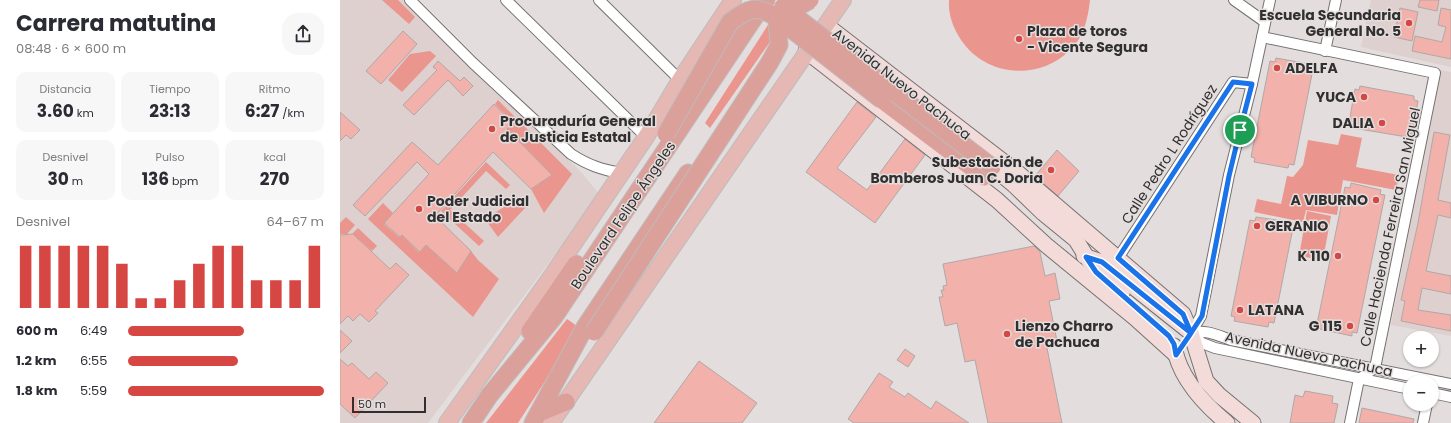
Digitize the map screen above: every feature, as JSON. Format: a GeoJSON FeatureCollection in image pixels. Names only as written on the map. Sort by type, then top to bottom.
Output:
{"type":"FeatureCollection","features":[{"type":"Feature","properties":{"kind":"highway","name":"Boulevard Felipe Ángeles"},"geometry":{"type":"LineString","coordinates":[[471,423],[489,396],[554,317],[766,0]]}},
{"type":"Feature","properties":{"kind":"highway"},"geometry":{"type":"LineString","coordinates":[[541,420],[563,368],[589,320],[804,0]]}},
{"type":"Feature","properties":{"kind":"highway"},"geometry":{"type":"LineString","coordinates":[[489,396],[544,309],[666,134],[730,22],[745,11],[759,8],[778,8],[803,4],[810,0]]}},
{"type":"Feature","properties":{"kind":"highway"},"geometry":{"type":"LineString","coordinates":[[563,368],[583,348],[594,332],[770,62],[779,45],[778,8]]}},
{"type":"Feature","properties":{"kind":"highway"},"geometry":{"type":"LineString","coordinates":[[778,8],[988,172]]}},
{"type":"Feature","properties":{"kind":"highway"},"geometry":{"type":"LineString","coordinates":[[541,420],[566,402]]}},
{"type":"Feature","properties":{"kind":"main road","name":"Boulevard Felipe Ángeles"},"geometry":{"type":"LineString","coordinates":[[447,423],[646,137],[680,80],[733,0]]}},
{"type":"Feature","properties":{"kind":"main road"},"geometry":{"type":"LineString","coordinates":[[566,402],[806,51],[843,0]]}},
{"type":"Feature","properties":{"kind":"main road","name":"Avenida Nuevo Pachuca"},"geometry":{"type":"LineString","coordinates":[[826,25],[1018,173],[1183,314],[1191,333]]}},
{"type":"Feature","properties":{"kind":"main road"},"geometry":{"type":"LineString","coordinates":[[824,66],[830,50],[844,40]]}},
{"type":"Feature","properties":{"kind":"main road"},"geometry":{"type":"LineString","coordinates":[[806,51],[997,200],[1046,245],[1135,318],[1176,355]]}},
{"type":"Feature","properties":{"kind":"main road"},"geometry":{"type":"LineString","coordinates":[[988,172],[1014,185],[1043,213],[1076,240],[1096,272],[1169,336],[1174,344],[1176,355],[1197,393],[1211,410],[1227,423]]}},
{"type":"Feature","properties":{"kind":"main road"},"geometry":{"type":"LineString","coordinates":[[1086,257],[1102,262],[1191,333],[1206,381],[1219,396],[1253,423]]}},
{"type":"Feature","properties":{"kind":"main road"},"geometry":{"type":"LineString","coordinates":[[1176,355],[1191,333]]}},
{"type":"Feature","properties":{"kind":"street"},"geometry":{"type":"LineString","coordinates":[[410,0],[473,63],[571,154],[588,165],[605,170],[622,172]]}},
{"type":"Feature","properties":{"kind":"street"},"geometry":{"type":"LineString","coordinates":[[506,0],[646,137]]}},
{"type":"Feature","properties":{"kind":"street"},"geometry":{"type":"LineString","coordinates":[[599,0],[680,80]]}},
{"type":"Feature","properties":{"kind":"street"},"geometry":{"type":"LineString","coordinates":[[1234,0],[1266,22]]}},
{"type":"Feature","properties":{"kind":"street"},"geometry":{"type":"LineString","coordinates":[[1191,333],[1202,316],[1229,176],[1252,84],[1270,0]]}},
{"type":"Feature","properties":{"kind":"street"},"geometry":{"type":"LineString","coordinates":[[1262,37],[1325,50],[1336,0]]}},
{"type":"Feature","properties":{"kind":"street","name":"Calle Hacienda Ferreira San Miguel"},"geometry":{"type":"LineString","coordinates":[[1325,50],[1435,73],[1375,368],[1359,379]]}},
{"type":"Feature","properties":{"kind":"street","name":"Calle Pedro L Rodríguez"},"geometry":{"type":"LineString","coordinates":[[1118,258],[1233,82],[1252,84]]}},
{"type":"Feature","properties":{"kind":"street","name":"Avenida Nuevo Pachuca"},"geometry":{"type":"LineString","coordinates":[[1403,388],[1215,348],[1202,343],[1191,333],[1199,330],[1231,340],[1451,384]]}},
{"type":"Feature","properties":{"kind":"street"},"geometry":{"type":"LineString","coordinates":[[1350,423],[1359,379]]}},
{"type":"Feature","properties":{"kind":"street"},"geometry":{"type":"LineString","coordinates":[[1439,395],[1451,397]]}},
{"type":"Feature","properties":{"kind":"street"},"geometry":{"type":"LineString","coordinates":[[1423,423],[1425,411]]}},
{"type":"Feature","properties":{"kind":"shaded area"},"geometry":{"type":"Polygon","coordinates":[[[340,0],[403,0],[581,172],[600,195],[428,423],[340,423],[340,0]]]}},
{"type":"Feature","properties":{"kind":"shaded area"},"geometry":{"type":"Polygon","coordinates":[[[382,0],[398,0],[415,17],[409,24],[382,0]]]}},
{"type":"Feature","properties":{"kind":"shaded area"},"geometry":{"type":"Polygon","coordinates":[[[784,0],[799,0],[710,128],[705,123],[784,0]]]}},
{"type":"Feature","properties":{"kind":"shaded area","name":"Plaza de toros - Vicente Segura"},"geometry":{"type":"Polygon","coordinates":[[[949,0],[1090,0],[1088,14],[1082,33],[1075,45],[1057,61],[1026,71],[1010,70],[995,66],[981,59],[968,49],[954,27],[950,14],[949,0]]]}},
{"type":"Feature","properties":{"kind":"shaded area","name":"Escuela Secundaria General No. 5"},"geometry":{"type":"Polygon","coordinates":[[[1371,0],[1451,0],[1451,67],[1361,47],[1371,0]]]}},
{"type":"Feature","properties":{"kind":"shaded area"},"geometry":{"type":"Polygon","coordinates":[[[430,51],[436,56],[402,92],[388,80],[410,54],[430,51]]]}},
{"type":"Feature","properties":{"kind":"shaded area"},"geometry":{"type":"Polygon","coordinates":[[[1440,70],[1451,72],[1451,336],[1439,334],[1439,331],[1424,331],[1391,325],[1440,70]]]}},
{"type":"Feature","properties":{"kind":"shaded area"},"geometry":{"type":"Polygon","coordinates":[[[498,100],[572,174],[544,213],[531,189],[552,175],[507,129],[513,123],[495,104],[498,100]]]}},
{"type":"Feature","properties":{"kind":"shaded area"},"geometry":{"type":"Polygon","coordinates":[[[1341,134],[1362,138],[1356,167],[1399,175],[1396,190],[1343,180],[1337,215],[1306,210],[1303,222],[1254,212],[1257,199],[1281,204],[1287,176],[1293,177],[1303,165],[1308,140],[1338,145],[1341,134]]]}},
{"type":"Feature","properties":{"kind":"shaded area"},"geometry":{"type":"Polygon","coordinates":[[[486,162],[510,185],[506,189],[486,171],[450,210],[484,241],[479,246],[441,211],[486,162]]]}},
{"type":"Feature","properties":{"kind":"shaded area"},"geometry":{"type":"Polygon","coordinates":[[[520,197],[526,207],[498,237],[485,219],[520,197]]]}},
{"type":"Feature","properties":{"kind":"shaded area"},"geometry":{"type":"Polygon","coordinates":[[[383,203],[393,213],[384,224],[399,237],[402,235],[419,252],[426,245],[457,273],[471,251],[478,260],[499,279],[473,317],[368,219],[383,203]]]}},
{"type":"Feature","properties":{"kind":"shaded area"},"geometry":{"type":"Polygon","coordinates":[[[1307,211],[1331,216],[1323,260],[1299,256],[1307,211]]]}},
{"type":"Feature","properties":{"kind":"shaded area"},"geometry":{"type":"Polygon","coordinates":[[[346,217],[355,225],[347,234],[340,234],[340,223],[346,217]]]}},
{"type":"Feature","properties":{"kind":"shaded area"},"geometry":{"type":"Polygon","coordinates":[[[358,228],[377,246],[372,251],[352,234],[358,228]]]}},
{"type":"Feature","properties":{"kind":"shaded area"},"geometry":{"type":"Polygon","coordinates":[[[567,319],[577,326],[553,369],[518,423],[486,423],[567,319]]]}},
{"type":"Feature","properties":{"kind":"building"},"geometry":{"type":"Polygon","coordinates":[[[1420,0],[1439,0],[1437,11],[1418,7],[1420,0]]]}},
{"type":"Feature","properties":{"kind":"building"},"geometry":{"type":"Polygon","coordinates":[[[1400,8],[1418,12],[1412,41],[1394,37],[1400,8]]]}},
{"type":"Feature","properties":{"kind":"building"},"geometry":{"type":"Polygon","coordinates":[[[1441,8],[1451,10],[1451,59],[1412,51],[1415,36],[1442,42],[1446,27],[1438,25],[1441,8]]]}},
{"type":"Feature","properties":{"kind":"building"},"geometry":{"type":"Polygon","coordinates":[[[403,31],[417,44],[381,84],[366,71],[403,31]]]}},
{"type":"Feature","properties":{"kind":"building"},"geometry":{"type":"Polygon","coordinates":[[[1276,58],[1309,64],[1309,68],[1313,69],[1294,165],[1289,164],[1288,168],[1254,162],[1255,158],[1251,157],[1270,61],[1275,62],[1276,58]]]}},
{"type":"Feature","properties":{"kind":"building"},"geometry":{"type":"Polygon","coordinates":[[[438,61],[460,81],[464,77],[473,86],[463,96],[448,80],[414,115],[403,105],[437,70],[433,67],[438,61]]]}},
{"type":"Feature","properties":{"kind":"building"},"geometry":{"type":"Polygon","coordinates":[[[1360,86],[1414,96],[1414,100],[1418,101],[1412,134],[1408,133],[1407,137],[1353,128],[1354,124],[1349,123],[1355,89],[1359,90],[1360,86]]]}},
{"type":"Feature","properties":{"kind":"building"},"geometry":{"type":"Polygon","coordinates":[[[857,102],[876,117],[837,168],[867,190],[905,139],[925,155],[875,223],[806,172],[857,102]]]}},
{"type":"Feature","properties":{"kind":"building"},"geometry":{"type":"Polygon","coordinates":[[[494,104],[513,124],[507,129],[552,175],[531,189],[493,152],[435,216],[471,251],[457,273],[426,245],[420,252],[402,235],[400,237],[384,223],[429,174],[417,162],[365,216],[353,205],[412,142],[438,165],[494,104]]]}},
{"type":"Feature","properties":{"kind":"building"},"geometry":{"type":"Polygon","coordinates":[[[340,112],[360,130],[351,139],[346,135],[340,141],[340,112]]]}},
{"type":"Feature","properties":{"kind":"building"},"geometry":{"type":"Polygon","coordinates":[[[1434,132],[1450,135],[1438,200],[1451,203],[1451,218],[1438,215],[1426,271],[1451,276],[1451,294],[1422,288],[1418,310],[1451,315],[1451,331],[1401,321],[1405,301],[1401,300],[1418,223],[1434,132]]]}},
{"type":"Feature","properties":{"kind":"building"},"geometry":{"type":"Polygon","coordinates":[[[1057,150],[1079,171],[1058,196],[1035,176],[1057,150]]]}},
{"type":"Feature","properties":{"kind":"building"},"geometry":{"type":"Polygon","coordinates":[[[1351,183],[1381,190],[1380,194],[1385,195],[1357,333],[1352,332],[1352,336],[1320,329],[1321,325],[1317,324],[1345,187],[1350,188],[1351,183]]]}},
{"type":"Feature","properties":{"kind":"building"},"geometry":{"type":"Polygon","coordinates":[[[1256,217],[1290,222],[1289,227],[1293,228],[1274,323],[1269,322],[1268,327],[1234,321],[1235,317],[1231,316],[1250,220],[1255,221],[1256,217]]]}},
{"type":"Feature","properties":{"kind":"building"},"geometry":{"type":"Polygon","coordinates":[[[353,234],[390,269],[396,263],[409,275],[375,311],[378,313],[369,322],[360,314],[353,321],[348,316],[340,324],[340,235],[353,234]]]}},
{"type":"Feature","properties":{"kind":"building","name":"Lienzo Charro de Pachuca"},"geometry":{"type":"Polygon","coordinates":[[[1034,246],[1040,252],[1045,276],[1055,273],[1060,299],[1049,301],[1057,341],[1046,343],[1062,423],[988,423],[975,360],[965,362],[957,323],[945,326],[939,297],[943,297],[941,290],[944,290],[943,286],[947,285],[943,264],[1034,246]]]}},
{"type":"Feature","properties":{"kind":"building"},"geometry":{"type":"Polygon","coordinates":[[[340,330],[352,341],[340,353],[340,330]]]}},
{"type":"Feature","properties":{"kind":"building"},"geometry":{"type":"Polygon","coordinates":[[[905,349],[915,356],[908,367],[897,360],[905,349]]]}},
{"type":"Feature","properties":{"kind":"building"},"geometry":{"type":"Polygon","coordinates":[[[340,359],[348,366],[352,363],[369,379],[376,372],[388,383],[355,418],[340,404],[340,359]]]}},
{"type":"Feature","properties":{"kind":"building"},"geometry":{"type":"Polygon","coordinates":[[[699,361],[757,403],[742,423],[654,423],[699,361]]]}},
{"type":"Feature","properties":{"kind":"building"},"geometry":{"type":"Polygon","coordinates":[[[879,373],[893,382],[889,387],[905,397],[908,393],[931,409],[936,401],[969,423],[854,423],[848,419],[879,373]]]}},
{"type":"Feature","properties":{"kind":"building"},"geometry":{"type":"Polygon","coordinates":[[[1305,391],[1333,396],[1332,403],[1338,404],[1334,423],[1290,423],[1295,395],[1303,397],[1305,391]]]}},
{"type":"Feature","properties":{"kind":"building"},"geometry":{"type":"Polygon","coordinates":[[[1362,408],[1414,419],[1413,423],[1359,423],[1362,408]]]}},
{"type":"Feature","properties":{"kind":"place","name":"Escuela Secundaria General No. 5"},"geometry":{"type":"Point","coordinates":[1409,23]}},
{"type":"Feature","properties":{"kind":"place","name":"Plaza de toros - Vicente Segura"},"geometry":{"type":"Point","coordinates":[1019,39]}},
{"type":"Feature","properties":{"kind":"place","name":"ADELFA"},"geometry":{"type":"Point","coordinates":[1277,68]}},
{"type":"Feature","properties":{"kind":"place","name":"YUCA"},"geometry":{"type":"Point","coordinates":[1364,97]}},
{"type":"Feature","properties":{"kind":"place","name":"DALIA"},"geometry":{"type":"Point","coordinates":[1382,123]}},
{"type":"Feature","properties":{"kind":"place","name":"Procuraduría General de Justicia Estatal"},"geometry":{"type":"Point","coordinates":[492,129]}},
{"type":"Feature","properties":{"kind":"place","name":"Subestación de Bomberos Juan C. Doria"},"geometry":{"type":"Point","coordinates":[1051,170]}},
{"type":"Feature","properties":{"kind":"place","name":"A VIBURNO"},"geometry":{"type":"Point","coordinates":[1376,200]}},
{"type":"Feature","properties":{"kind":"place","name":"Poder Judicial del Estado"},"geometry":{"type":"Point","coordinates":[419,209]}},
{"type":"Feature","properties":{"kind":"place","name":"GERANIO"},"geometry":{"type":"Point","coordinates":[1257,226]}},
{"type":"Feature","properties":{"kind":"place","name":"K 110"},"geometry":{"type":"Point","coordinates":[1338,256]}},
{"type":"Feature","properties":{"kind":"place","name":"LATANA"},"geometry":{"type":"Point","coordinates":[1240,310]}},
{"type":"Feature","properties":{"kind":"place","name":"G 115"},"geometry":{"type":"Point","coordinates":[1350,326]}},
{"type":"Feature","properties":{"kind":"place","name":"Lienzo Charro de Pachuca"},"geometry":{"type":"Point","coordinates":[1007,334]}},
{"type":"Feature","properties":{"kind":"route"},"geometry":{"type":"LineString","coordinates":[[1240,130],[1229,176],[1202,316],[1191,333],[1102,262],[1086,257],[1096,272],[1169,336],[1174,344],[1176,355],[1191,333],[1183,314],[1118,258],[1233,82],[1252,84],[1240,130]]}}]}
